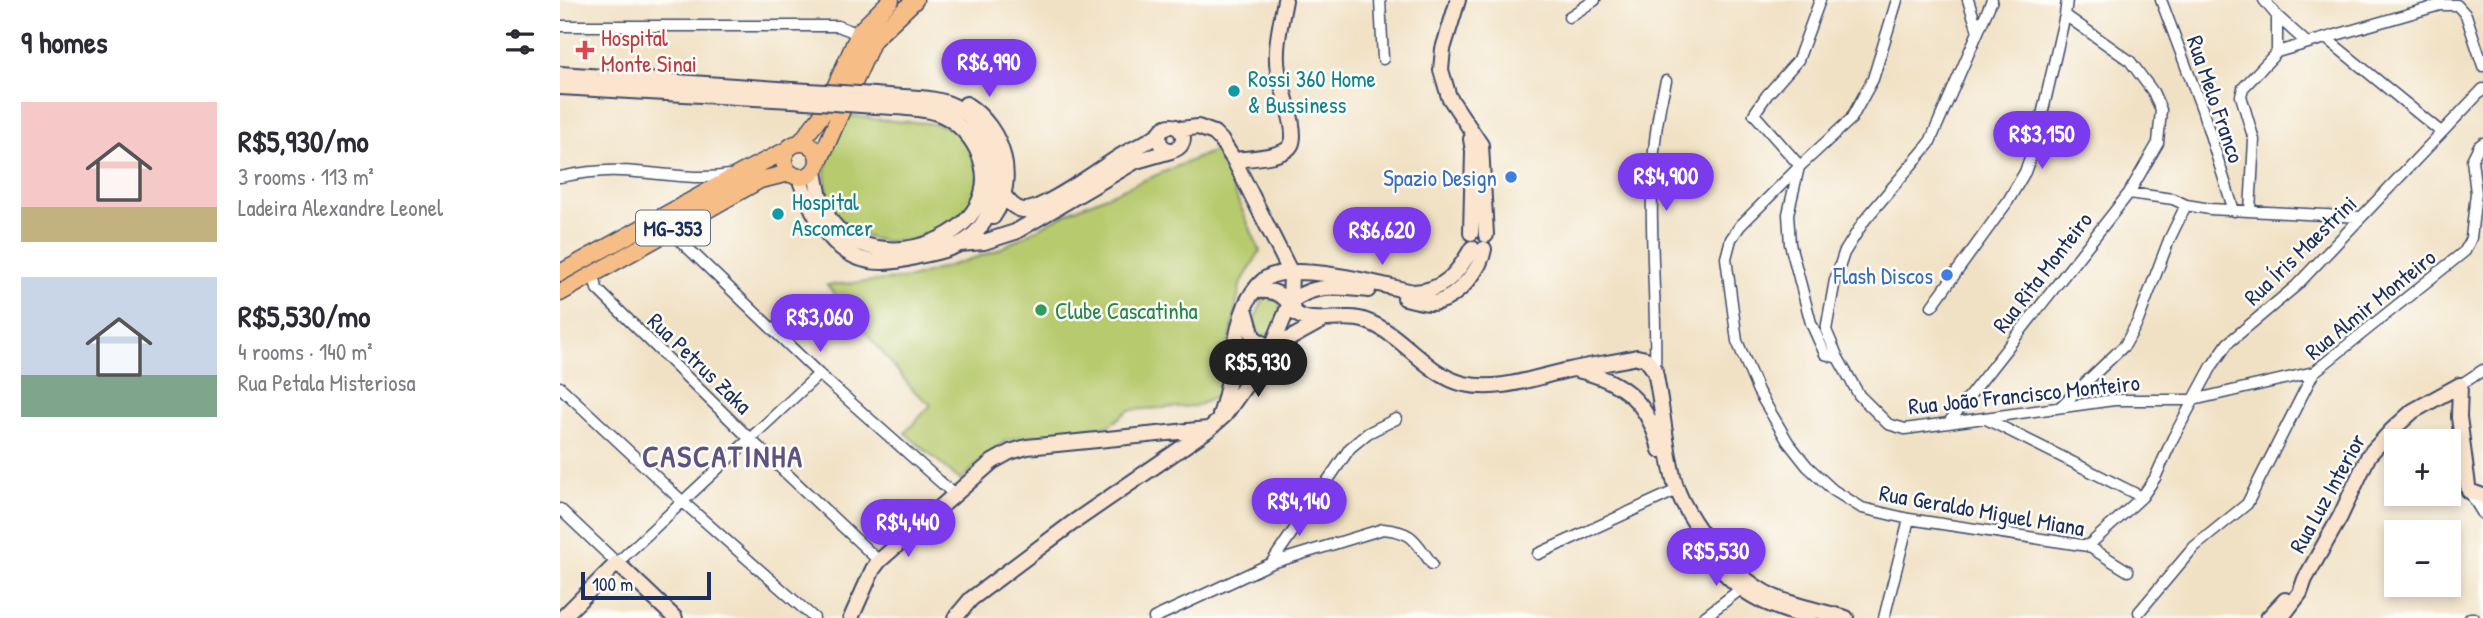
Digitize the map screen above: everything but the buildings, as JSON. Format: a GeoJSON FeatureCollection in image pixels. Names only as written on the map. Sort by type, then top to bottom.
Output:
{"type":"FeatureCollection","features":[{"type":"Feature","properties":{"kind":"main road","name":"MG-353"},"geometry":{"type":"LineString","coordinates":[[560,273],[794,146],[824,112],[857,38],[891,0]]}},
{"type":"Feature","properties":{"kind":"main road"},"geometry":{"type":"LineString","coordinates":[[817,167],[873,40],[915,0]]}},
{"type":"Feature","properties":{"kind":"main road"},"geometry":{"type":"LineString","coordinates":[[1234,160],[1273,156],[1289,149],[1293,143],[1276,55],[1285,0]]}},
{"type":"Feature","properties":{"kind":"main road"},"geometry":{"type":"LineString","coordinates":[[1290,303],[1301,293],[1324,288],[1371,290],[1419,301],[1439,302],[1448,298],[1472,276],[1482,258],[1478,241],[1483,156],[1478,139],[1446,88],[1441,62],[1458,0]]}},
{"type":"Feature","properties":{"kind":"main road"},"geometry":{"type":"LineString","coordinates":[[560,74],[792,95]]}},
{"type":"Feature","properties":{"kind":"main road"},"geometry":{"type":"LineString","coordinates":[[560,87],[875,100],[932,111],[954,122],[967,134],[979,153],[983,181],[976,206],[964,224],[945,238],[901,249],[864,246],[852,240],[830,219],[818,193],[814,148],[794,146],[784,159],[817,221],[831,239],[852,256],[883,262],[984,242],[1015,232],[1136,161],[1214,133]]}},
{"type":"Feature","properties":{"kind":"main road"},"geometry":{"type":"LineString","coordinates":[[875,100],[922,92],[938,93],[952,97],[976,111],[993,129],[1003,152],[1003,194],[993,217],[959,245]]}},
{"type":"Feature","properties":{"kind":"main road"},"geometry":{"type":"LineString","coordinates":[[890,97],[936,101],[953,106],[981,130],[991,151],[994,178],[991,202],[980,228]]}},
{"type":"Feature","properties":{"kind":"main road"},"geometry":{"type":"LineString","coordinates":[[955,618],[971,598],[1224,416],[1271,349],[1290,303],[1291,273],[1234,160],[1214,133],[1198,127],[1180,129],[1169,126],[1149,141],[1123,154],[1041,206],[1022,210],[1003,194]]}},
{"type":"Feature","properties":{"kind":"main road"},"geometry":{"type":"LineString","coordinates":[[1176,148],[1184,135],[1180,129]]}},
{"type":"Feature","properties":{"kind":"main road"},"geometry":{"type":"LineString","coordinates":[[1160,133],[1161,145],[1176,148]]}},
{"type":"Feature","properties":{"kind":"main road","name":"MG-353"},"geometry":{"type":"LineString","coordinates":[[560,293],[760,180],[779,174],[810,176],[817,167]]}},
{"type":"Feature","properties":{"kind":"main road"},"geometry":{"type":"LineString","coordinates":[[1213,426],[1228,388],[1245,308],[1267,278],[1274,249],[1273,240]]}},
{"type":"Feature","properties":{"kind":"main road"},"geometry":{"type":"LineString","coordinates":[[1267,278],[1314,272],[1424,292],[1451,278],[1478,241]]}},
{"type":"Feature","properties":{"kind":"main road"},"geometry":{"type":"LineString","coordinates":[[1282,254],[1314,272]]}},
{"type":"Feature","properties":{"kind":"main road"},"geometry":{"type":"LineString","coordinates":[[1255,291],[1276,292],[1290,303],[1299,315],[1325,319],[1350,317],[1378,326],[1444,376],[1463,383],[1495,386],[1632,358],[1650,362],[1655,373],[1673,492]]}},
{"type":"Feature","properties":{"kind":"main road"},"geometry":{"type":"LineString","coordinates":[[1245,308],[1250,332],[1257,341],[1271,349]]}},
{"type":"Feature","properties":{"kind":"main road"},"geometry":{"type":"LineString","coordinates":[[1271,349],[1325,319]]}},
{"type":"Feature","properties":{"kind":"main road"},"geometry":{"type":"LineString","coordinates":[[1632,358],[1621,375],[1628,391],[1651,420],[1673,492],[1744,586],[1769,606],[1809,618]]}},
{"type":"Feature","properties":{"kind":"main road"},"geometry":{"type":"LineString","coordinates":[[1572,369],[1628,391],[1643,391],[1651,385],[1655,373]]}},
{"type":"Feature","properties":{"kind":"main road"},"geometry":{"type":"LineString","coordinates":[[2460,385],[2459,417],[2474,491]]}},
{"type":"Feature","properties":{"kind":"main road","name":"Rua Luz Interior"},"geometry":{"type":"LineString","coordinates":[[2275,617],[2305,579],[2340,517],[2369,455],[2391,430],[2413,411],[2460,385]]}},
{"type":"Feature","properties":{"kind":"main road"},"geometry":{"type":"LineString","coordinates":[[852,618],[865,586],[880,561],[992,462],[1010,452],[1027,447],[1213,426]]}},
{"type":"Feature","properties":{"kind":"main road"},"geometry":{"type":"LineString","coordinates":[[2474,491],[2483,479]]}},
{"type":"Feature","properties":{"kind":"main road"},"geometry":{"type":"LineString","coordinates":[[562,618],[617,563],[675,618]]}},
{"type":"Feature","properties":{"kind":"main road"},"geometry":{"type":"LineString","coordinates":[[1744,586],[1777,599],[1846,618]]}},
{"type":"Feature","properties":{"kind":"street"},"geometry":{"type":"LineString","coordinates":[[1380,0],[1383,59]]}},
{"type":"Feature","properties":{"kind":"street"},"geometry":{"type":"LineString","coordinates":[[1569,17],[1595,0]]}},
{"type":"Feature","properties":{"kind":"street"},"geometry":{"type":"LineString","coordinates":[[1820,0],[1798,60],[1766,95],[1754,114],[1800,166],[1788,214],[1790,243],[1811,323],[1825,354],[1838,358]]}},
{"type":"Feature","properties":{"kind":"street","name":"Rua Geraldo Miguel Miana"},"geometry":{"type":"LineString","coordinates":[[1897,0],[1873,79],[1851,119],[1800,166],[1740,226],[1731,239],[1726,258],[1737,341],[1758,391],[1788,442],[1807,466],[1833,491],[1862,508],[1909,519],[2088,546],[2128,571]]}},
{"type":"Feature","properties":{"kind":"street"},"geometry":{"type":"LineString","coordinates":[[1968,0],[1978,31]]}},
{"type":"Feature","properties":{"kind":"street","name":"Rua João Francisco Monteiro"},"geometry":{"type":"LineString","coordinates":[[1992,0],[1929,144],[1864,221],[1844,253],[1835,280],[1826,330],[1859,395],[1888,424],[1905,429],[2114,400],[2193,400],[2314,372]]}},
{"type":"Feature","properties":{"kind":"street"},"geometry":{"type":"LineString","coordinates":[[1932,306],[2008,201],[2025,172],[2036,141],[2067,0]]}},
{"type":"Feature","properties":{"kind":"street","name":"Rua Melo Franco"},"geometry":{"type":"LineString","coordinates":[[2161,0],[2202,109],[2234,211]]}},
{"type":"Feature","properties":{"kind":"street"},"geometry":{"type":"LineString","coordinates":[[2264,0],[2277,16],[2307,43]]}},
{"type":"Feature","properties":{"kind":"street"},"geometry":{"type":"LineString","coordinates":[[2250,211],[2254,140],[2242,96],[2243,88],[2277,52],[2440,5],[2457,5],[2466,15],[2483,66]]}},
{"type":"Feature","properties":{"kind":"street","name":"Rua Rita Monteiro"},"geometry":{"type":"LineString","coordinates":[[1949,422],[2129,193],[2158,143],[2161,110],[2130,61],[2065,15]]}},
{"type":"Feature","properties":{"kind":"street"},"geometry":{"type":"LineString","coordinates":[[2277,16],[2277,52]]}},
{"type":"Feature","properties":{"kind":"street"},"geometry":{"type":"LineString","coordinates":[[560,26],[838,26],[851,31],[857,38]]}},
{"type":"Feature","properties":{"kind":"street"},"geometry":{"type":"LineString","coordinates":[[2327,39],[2441,132]]}},
{"type":"Feature","properties":{"kind":"street"},"geometry":{"type":"LineString","coordinates":[[1655,373],[1651,191],[1657,115],[1666,81]]}},
{"type":"Feature","properties":{"kind":"street","name":"Rua Íris Maestrini"},"geometry":{"type":"LineString","coordinates":[[2088,546],[2142,497],[2155,478],[2193,400],[2228,343],[2296,286],[2483,89]]}},
{"type":"Feature","properties":{"kind":"street","name":"Rua Almir Monteiro"},"geometry":{"type":"LineString","coordinates":[[2138,612],[2194,547],[2247,504],[2314,372],[2465,251],[2471,238],[2476,193],[2472,160],[2483,143]]}},
{"type":"Feature","properties":{"kind":"street"},"geometry":{"type":"LineString","coordinates":[[560,177],[618,171],[712,178],[741,173]]}},
{"type":"Feature","properties":{"kind":"street"},"geometry":{"type":"LineString","coordinates":[[2129,193],[2173,199],[2186,205],[2234,211],[2361,217]]}},
{"type":"Feature","properties":{"kind":"street"},"geometry":{"type":"LineString","coordinates":[[2059,407],[2125,345],[2138,321],[2165,250],[2186,205]]}},
{"type":"Feature","properties":{"kind":"street"},"geometry":{"type":"LineString","coordinates":[[669,230],[819,374],[955,495]]}},
{"type":"Feature","properties":{"kind":"street","name":"Rua Petrus Zaka"},"geometry":{"type":"LineString","coordinates":[[596,273],[597,289],[750,439],[880,561]]}},
{"type":"Feature","properties":{"kind":"street"},"geometry":{"type":"LineString","coordinates":[[1632,358],[1656,344]]}},
{"type":"Feature","properties":{"kind":"street"},"geometry":{"type":"LineString","coordinates":[[2460,385],[2483,370]]}},
{"type":"Feature","properties":{"kind":"street"},"geometry":{"type":"LineString","coordinates":[[560,509],[617,563],[819,374]]}},
{"type":"Feature","properties":{"kind":"street"},"geometry":{"type":"LineString","coordinates":[[560,387],[682,502],[814,618]]}},
{"type":"Feature","properties":{"kind":"street"},"geometry":{"type":"LineString","coordinates":[[1984,418],[2142,497]]}},
{"type":"Feature","properties":{"kind":"street"},"geometry":{"type":"LineString","coordinates":[[1272,563],[1350,448],[1368,433],[1396,419]]}},
{"type":"Feature","properties":{"kind":"street"},"geometry":{"type":"LineString","coordinates":[[2474,491],[2483,514]]}},
{"type":"Feature","properties":{"kind":"street"},"geometry":{"type":"LineString","coordinates":[[1538,554],[1673,492]]}},
{"type":"Feature","properties":{"kind":"street"},"geometry":{"type":"LineString","coordinates":[[1884,618],[1909,519]]}},
{"type":"Feature","properties":{"kind":"street"},"geometry":{"type":"LineString","coordinates":[[1154,618],[1272,563],[1383,529],[1411,535],[1433,564]]}},
{"type":"Feature","properties":{"kind":"street"},"geometry":{"type":"LineString","coordinates":[[1703,618],[1744,586]]}},
{"type":"Feature","properties":{"kind":"green space"},"geometry":{"type":"Polygon","coordinates":[[[847,115],[932,124],[946,127],[961,135],[974,159],[977,186],[967,209],[948,227],[923,238],[895,241],[868,237],[845,224],[830,200],[825,174],[831,151],[847,115]]]}},
{"type":"Feature","properties":{"kind":"green space","name":"Clube Cascatinha"},"geometry":{"type":"Polygon","coordinates":[[[1216,150],[1260,251],[1240,285],[1220,395],[1196,406],[1129,410],[1110,425],[1006,440],[960,480],[905,433],[931,405],[913,390],[827,285],[911,278],[996,251],[1073,210],[1216,150]]]}},
{"type":"Feature","properties":{"kind":"green space"},"geometry":{"type":"Polygon","coordinates":[[[1265,296],[1280,301],[1280,313],[1270,334],[1263,336],[1258,334],[1254,320],[1265,296]]]}},
{"type":"Feature","properties":{"kind":"green space"},"geometry":{"type":"Polygon","coordinates":[[[1244,333],[1247,339],[1264,349],[1231,398],[1244,333]]]}},
{"type":"Feature","properties":{"kind":"place","name":"Hospital Monte Sinai"},"geometry":{"type":"Point","coordinates":[585,50]}},
{"type":"Feature","properties":{"kind":"place","name":"Rossi 360 Home & Bussiness"},"geometry":{"type":"Point","coordinates":[1234,91]}},
{"type":"Feature","properties":{"kind":"place","name":"Spazio Design"},"geometry":{"type":"Point","coordinates":[1511,177]}},
{"type":"Feature","properties":{"kind":"place","name":"Hospital Ascomcer"},"geometry":{"type":"Point","coordinates":[778,214]}},
{"type":"Feature","properties":{"kind":"place","name":"Flash Discos"},"geometry":{"type":"Point","coordinates":[1947,275]}},
{"type":"Feature","properties":{"kind":"place","name":"Clube Cascatinha"},"geometry":{"type":"Point","coordinates":[1041,310]}},
{"type":"Feature","properties":{"kind":"district","name":"CASCATINHA"},"geometry":{"type":"Point","coordinates":[723,456]}}]}
